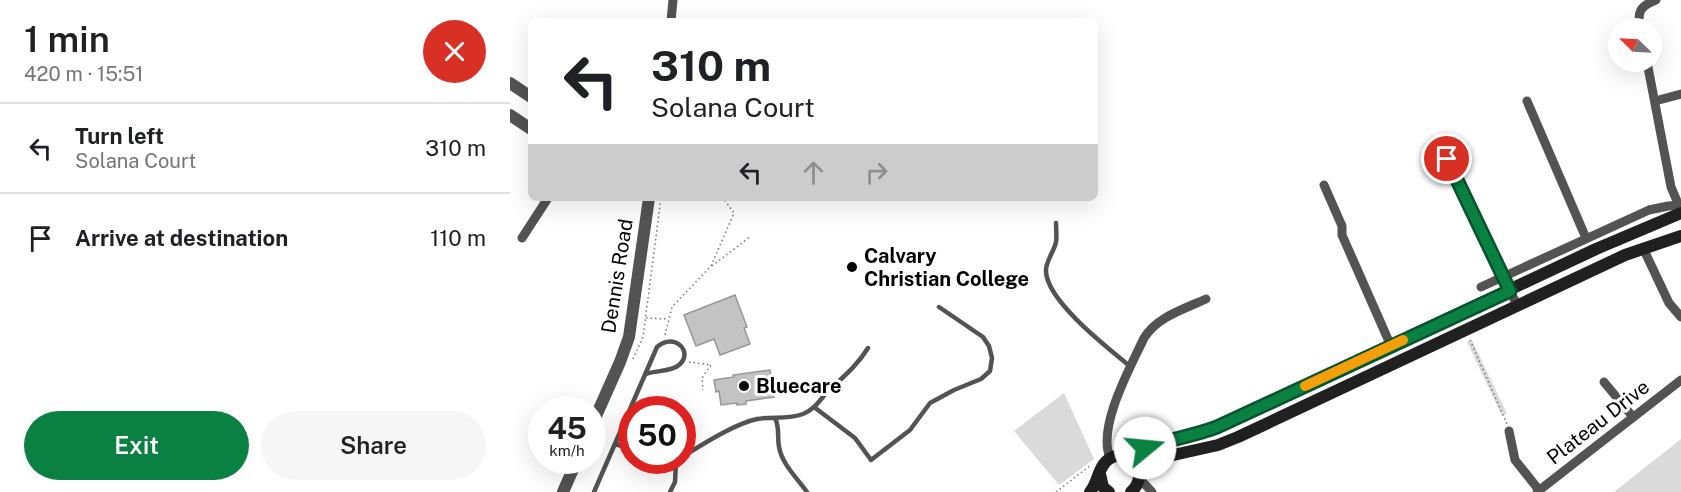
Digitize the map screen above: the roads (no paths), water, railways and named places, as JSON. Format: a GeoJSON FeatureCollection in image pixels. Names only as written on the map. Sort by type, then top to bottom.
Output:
{"type":"FeatureCollection","features":[{"type":"Feature","properties":{"kind":"main road"},"geometry":{"type":"LineString","coordinates":[[1096,469],[1110,458],[1124,456],[1159,443],[1211,429],[1605,245],[1681,213]]}},
{"type":"Feature","properties":{"kind":"main road"},"geometry":{"type":"LineString","coordinates":[[1131,492],[1140,476],[1156,462],[1170,456],[1218,445],[1238,437],[1625,255],[1681,236]]}},
{"type":"Feature","properties":{"kind":"main road"},"geometry":{"type":"LineString","coordinates":[[1124,456],[1134,462],[1140,476]]}},
{"type":"Feature","properties":{"kind":"main road"},"geometry":{"type":"LineString","coordinates":[[1090,492],[1094,488],[1096,469]]}},
{"type":"Feature","properties":{"kind":"main road"},"geometry":{"type":"LineString","coordinates":[[1096,469],[1103,487],[1109,492]]}},
{"type":"Feature","properties":{"kind":"street"},"geometry":{"type":"LineString","coordinates":[[671,18],[673,0]]}},
{"type":"Feature","properties":{"kind":"street"},"geometry":{"type":"LineString","coordinates":[[1638,18],[1641,9],[1647,3],[1656,0]]}},
{"type":"Feature","properties":{"kind":"street"},"geometry":{"type":"LineString","coordinates":[[1649,72],[1671,187],[1681,205]]}},
{"type":"Feature","properties":{"kind":"street"},"geometry":{"type":"LineString","coordinates":[[510,83],[528,95]]}},
{"type":"Feature","properties":{"kind":"street"},"geometry":{"type":"LineString","coordinates":[[1655,101],[1681,94]]}},
{"type":"Feature","properties":{"kind":"street"},"geometry":{"type":"LineString","coordinates":[[1527,101],[1586,238]]}},
{"type":"Feature","properties":{"kind":"street"},"geometry":{"type":"LineString","coordinates":[[510,116],[528,127]]}},
{"type":"Feature","properties":{"kind":"street"},"geometry":{"type":"LineString","coordinates":[[1437,141],[1518,305]]}},
{"type":"Feature","properties":{"kind":"street"},"geometry":{"type":"LineString","coordinates":[[1324,185],[1342,226],[1342,236],[1390,346]]}},
{"type":"Feature","properties":{"kind":"street"},"geometry":{"type":"LineString","coordinates":[[1646,227],[1648,222],[1665,213],[1671,187]]}},
{"type":"Feature","properties":{"kind":"street"},"geometry":{"type":"LineString","coordinates":[[522,238],[546,201]]}},
{"type":"Feature","properties":{"kind":"street","name":"Dennis Road"},"geometry":{"type":"LineString","coordinates":[[604,396],[629,337],[649,201]]}},
{"type":"Feature","properties":{"kind":"street"},"geometry":{"type":"LineString","coordinates":[[1481,287],[1649,210],[1681,205]]}},
{"type":"Feature","properties":{"kind":"street"},"geometry":{"type":"LineString","coordinates":[[1643,248],[1669,303],[1681,317]]}},
{"type":"Feature","properties":{"kind":"street"},"geometry":{"type":"LineString","coordinates":[[1110,458],[1106,441],[1110,416],[1149,330],[1159,321],[1206,299]]}},
{"type":"Feature","properties":{"kind":"street","name":"Plateau Drive"},"geometry":{"type":"LineString","coordinates":[[1538,491],[1681,380]]}},
{"type":"Feature","properties":{"kind":"street"},"geometry":{"type":"LineString","coordinates":[[1604,382],[1633,417]]}},
{"type":"Feature","properties":{"kind":"street"},"geometry":{"type":"LineString","coordinates":[[1509,430],[1515,460],[1538,491]]}},
{"type":"Feature","properties":{"kind":"street"},"geometry":{"type":"LineString","coordinates":[[563,492],[571,474]]}},
{"type":"Feature","properties":{"kind":"street"},"geometry":{"type":"LineString","coordinates":[[1140,476],[1152,492]]}},
{"type":"Feature","properties":{"kind":"lane"},"geometry":{"type":"LineString","coordinates":[[1056,224],[1056,242],[1045,269],[1050,286],[1062,304],[1084,327],[1131,367]]}},
{"type":"Feature","properties":{"kind":"lane"},"geometry":{"type":"LineString","coordinates":[[814,407],[855,438],[871,460],[910,430],[930,403],[981,379],[990,371],[992,358],[989,346],[983,337],[939,307]]}},
{"type":"Feature","properties":{"kind":"lane"},"geometry":{"type":"LineString","coordinates":[[594,492],[657,347],[663,342],[672,340],[680,345],[684,351],[683,360],[678,366],[646,374]]}},
{"type":"Feature","properties":{"kind":"lane"},"geometry":{"type":"LineString","coordinates":[[696,449],[718,436],[759,418],[787,418],[806,414],[853,369],[868,348]]}},
{"type":"Feature","properties":{"kind":"lane"},"geometry":{"type":"LineString","coordinates":[[775,418],[781,453],[787,466],[807,492]]}},
{"type":"Feature","properties":{"kind":"lane"},"geometry":{"type":"LineString","coordinates":[[670,492],[675,482],[675,474]]}},
{"type":"Feature","properties":{"kind":"place","name":"Calvary Christian College"},"geometry":{"type":"Point","coordinates":[852,267]}},
{"type":"Feature","properties":{"kind":"place","name":"Bluecare"},"geometry":{"type":"Point","coordinates":[744,386]}}]}
